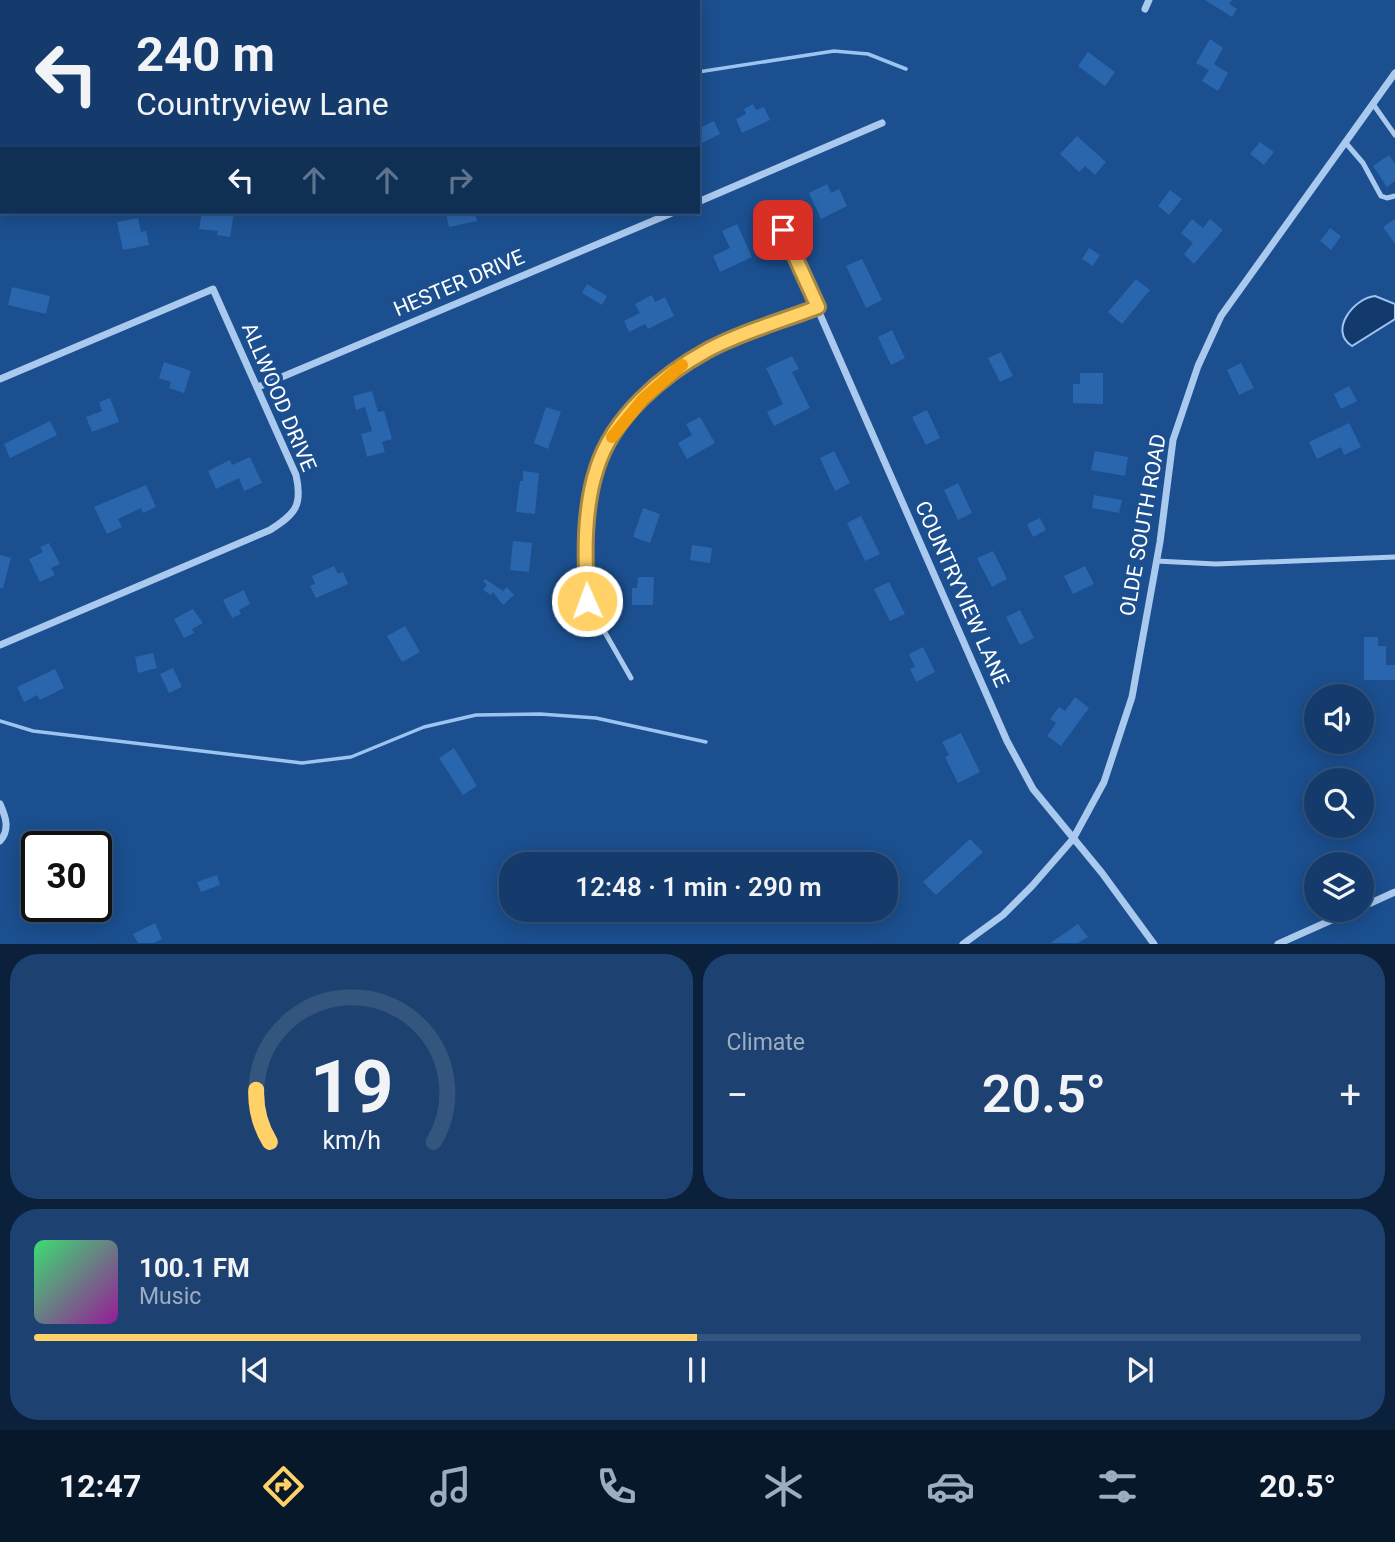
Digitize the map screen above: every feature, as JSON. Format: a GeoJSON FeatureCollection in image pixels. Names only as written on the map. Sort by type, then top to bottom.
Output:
{"type":"FeatureCollection","features":[{"type":"Feature","properties":{"kind":"street"},"geometry":{"type":"LineString","coordinates":[[1145,9],[1149,0]]}},
{"type":"Feature","properties":{"kind":"street","name":"OLDE SOUTH ROAD"},"geometry":{"type":"LineString","coordinates":[[963,943],[1003,915],[1032,886],[1073,839],[1104,782],[1132,696],[1156,561],[1173,440],[1198,366],[1221,316],[1395,73]]}},
{"type":"Feature","properties":{"kind":"street"},"geometry":{"type":"LineString","coordinates":[[700,201],[882,123]]}},
{"type":"Feature","properties":{"kind":"street","name":"HESTER DRIVE"},"geometry":{"type":"LineString","coordinates":[[258,387],[669,214]]}},
{"type":"Feature","properties":{"kind":"street","name":"COUNTRYVIEW LANE"},"geometry":{"type":"LineString","coordinates":[[783,230],[1007,741],[1033,789],[1102,873],[1154,943]]}},
{"type":"Feature","properties":{"kind":"street","name":"ALLWOOD DRIVE"},"geometry":{"type":"LineString","coordinates":[[0,379],[213,289],[296,475],[300,494],[291,516],[270,530],[0,645]]}},
{"type":"Feature","properties":{"kind":"street"},"geometry":{"type":"LineString","coordinates":[[587,601],[587,520],[597,468],[616,430],[643,399],[677,368],[711,348],[818,307]]}},
{"type":"Feature","properties":{"kind":"street"},"geometry":{"type":"LineString","coordinates":[[0,804],[7,821],[3,839],[0,841]]}},
{"type":"Feature","properties":{"kind":"street"},"geometry":{"type":"LineString","coordinates":[[1374,902],[1395,892]]}},
{"type":"Feature","properties":{"kind":"street"},"geometry":{"type":"LineString","coordinates":[[1278,943],[1326,922]]}},
{"type":"Feature","properties":{"kind":"lane"},"geometry":{"type":"LineString","coordinates":[[1373,104],[1395,135]]}},
{"type":"Feature","properties":{"kind":"lane"},"geometry":{"type":"LineString","coordinates":[[1345,142],[1363,163],[1381,195],[1387,198],[1395,196]]}},
{"type":"Feature","properties":{"kind":"lane"},"geometry":{"type":"LineString","coordinates":[[1156,561],[1216,564],[1395,557]]}},
{"type":"Feature","properties":{"kind":"lane"},"geometry":{"type":"LineString","coordinates":[[587,601],[631,678]]}},
{"type":"Feature","properties":{"kind":"water"},"geometry":{"type":"Polygon","coordinates":[[[1375,296],[1395,304],[1395,319],[1352,346],[1345,340],[1343,324],[1352,309],[1367,298],[1375,296]]]}},
{"type":"Feature","properties":{"kind":"building"},"geometry":{"type":"Polygon","coordinates":[[[1205,0],[1232,0],[1229,4],[1237,9],[1232,17],[1205,0]]]}},
{"type":"Feature","properties":{"kind":"building"},"geometry":{"type":"Polygon","coordinates":[[[1210,39],[1223,48],[1214,64],[1228,73],[1218,91],[1202,81],[1209,70],[1196,63],[1210,39]]]}},
{"type":"Feature","properties":{"kind":"building"},"geometry":{"type":"Polygon","coordinates":[[[1088,52],[1115,72],[1105,86],[1078,66],[1088,52]]]}},
{"type":"Feature","properties":{"kind":"building"},"geometry":{"type":"Polygon","coordinates":[[[753,104],[756,110],[764,107],[770,120],[742,133],[736,119],[746,114],[744,109],[753,104]]]}},
{"type":"Feature","properties":{"kind":"building"},"geometry":{"type":"Polygon","coordinates":[[[714,121],[720,134],[700,144],[700,128],[714,121]]]}},
{"type":"Feature","properties":{"kind":"building"},"geometry":{"type":"Polygon","coordinates":[[[1077,136],[1106,162],[1095,175],[1085,166],[1079,172],[1060,154],[1077,136]]]}},
{"type":"Feature","properties":{"kind":"building"},"geometry":{"type":"Polygon","coordinates":[[[1260,142],[1274,152],[1264,165],[1250,154],[1260,142]]]}},
{"type":"Feature","properties":{"kind":"building"},"geometry":{"type":"Polygon","coordinates":[[[1389,155],[1395,164],[1395,181],[1387,187],[1373,166],[1389,155]]]}},
{"type":"Feature","properties":{"kind":"building"},"geometry":{"type":"Polygon","coordinates":[[[827,184],[831,193],[839,189],[847,206],[821,219],[809,193],[827,184]]]}},
{"type":"Feature","properties":{"kind":"building"},"geometry":{"type":"Polygon","coordinates":[[[1170,190],[1182,199],[1169,215],[1158,206],[1170,190]]]}},
{"type":"Feature","properties":{"kind":"building"},"geometry":{"type":"Polygon","coordinates":[[[202,214],[234,214],[230,237],[217,235],[218,231],[199,229],[202,214]]]}},
{"type":"Feature","properties":{"kind":"building"},"geometry":{"type":"Polygon","coordinates":[[[446,214],[475,214],[477,221],[449,227],[446,214]]]}},
{"type":"Feature","properties":{"kind":"building"},"geometry":{"type":"Polygon","coordinates":[[[138,218],[141,232],[146,231],[149,245],[123,250],[117,222],[138,218]]]}},
{"type":"Feature","properties":{"kind":"building"},"geometry":{"type":"Polygon","coordinates":[[[1192,219],[1203,228],[1210,219],[1223,230],[1194,264],[1184,254],[1193,243],[1181,233],[1192,219]]]}},
{"type":"Feature","properties":{"kind":"building"},"geometry":{"type":"Polygon","coordinates":[[[1395,219],[1395,244],[1383,227],[1395,219]]]}},
{"type":"Feature","properties":{"kind":"building"},"geometry":{"type":"Polygon","coordinates":[[[737,224],[752,257],[720,272],[713,256],[730,248],[722,231],[737,224]]]}},
{"type":"Feature","properties":{"kind":"building"},"geometry":{"type":"Polygon","coordinates":[[[1330,228],[1341,236],[1331,250],[1320,241],[1330,228]]]}},
{"type":"Feature","properties":{"kind":"building"},"geometry":{"type":"Polygon","coordinates":[[[1089,248],[1100,255],[1093,266],[1082,259],[1089,248]]]}},
{"type":"Feature","properties":{"kind":"building"},"geometry":{"type":"Polygon","coordinates":[[[862,259],[882,300],[866,308],[846,266],[862,259]]]}},
{"type":"Feature","properties":{"kind":"building"},"geometry":{"type":"Polygon","coordinates":[[[1136,279],[1150,290],[1122,324],[1108,312],[1136,279]]]}},
{"type":"Feature","properties":{"kind":"building"},"geometry":{"type":"Polygon","coordinates":[[[587,284],[607,296],[602,305],[582,293],[587,284]]]}},
{"type":"Feature","properties":{"kind":"building"},"geometry":{"type":"Polygon","coordinates":[[[12,287],[50,296],[46,314],[8,305],[12,287]]]}},
{"type":"Feature","properties":{"kind":"building"},"geometry":{"type":"Polygon","coordinates":[[[652,295],[655,302],[665,297],[674,316],[648,329],[645,324],[629,332],[624,321],[640,313],[635,304],[652,295]]]}},
{"type":"Feature","properties":{"kind":"building"},"geometry":{"type":"Polygon","coordinates":[[[892,330],[905,358],[891,365],[878,337],[892,330]]]}},
{"type":"Feature","properties":{"kind":"building"},"geometry":{"type":"Polygon","coordinates":[[[1001,352],[1013,376],[1000,382],[988,358],[1001,352]]]}},
{"type":"Feature","properties":{"kind":"building"},"geometry":{"type":"Polygon","coordinates":[[[792,356],[799,369],[792,372],[810,408],[774,426],[767,412],[783,404],[766,368],[792,356]]]}},
{"type":"Feature","properties":{"kind":"building"},"geometry":{"type":"Polygon","coordinates":[[[164,362],[191,371],[184,393],[169,388],[171,382],[159,378],[164,362]]]}},
{"type":"Feature","properties":{"kind":"building"},"geometry":{"type":"Polygon","coordinates":[[[1241,363],[1254,388],[1239,395],[1227,370],[1241,363]]]}},
{"type":"Feature","properties":{"kind":"building"},"geometry":{"type":"Polygon","coordinates":[[[1080,373],[1103,373],[1103,404],[1073,403],[1073,384],[1080,384],[1080,373]]]}},
{"type":"Feature","properties":{"kind":"building"},"geometry":{"type":"Polygon","coordinates":[[[1349,386],[1357,401],[1341,409],[1334,394],[1349,386]]]}},
{"type":"Feature","properties":{"kind":"building"},"geometry":{"type":"Polygon","coordinates":[[[372,391],[378,412],[384,411],[392,439],[382,442],[385,452],[367,457],[361,434],[372,431],[365,407],[356,410],[353,396],[372,391]]]}},
{"type":"Feature","properties":{"kind":"building"},"geometry":{"type":"Polygon","coordinates":[[[110,398],[119,422],[92,432],[86,417],[102,411],[99,402],[110,398]]]}},
{"type":"Feature","properties":{"kind":"building"},"geometry":{"type":"Polygon","coordinates":[[[546,407],[561,412],[548,449],[534,443],[546,407]]]}},
{"type":"Feature","properties":{"kind":"building"},"geometry":{"type":"Polygon","coordinates":[[[927,410],[940,438],[926,445],[912,417],[927,410]]]}},
{"type":"Feature","properties":{"kind":"building"},"geometry":{"type":"Polygon","coordinates":[[[700,417],[715,443],[687,459],[678,443],[692,435],[686,424],[700,417]]]}},
{"type":"Feature","properties":{"kind":"building"},"geometry":{"type":"Polygon","coordinates":[[[50,421],[57,435],[10,458],[4,444],[50,421]]]}},
{"type":"Feature","properties":{"kind":"building"},"geometry":{"type":"Polygon","coordinates":[[[1349,423],[1361,447],[1344,455],[1341,447],[1317,459],[1309,442],[1349,423]]]}},
{"type":"Feature","properties":{"kind":"building"},"geometry":{"type":"Polygon","coordinates":[[[834,451],[850,483],[835,491],[820,458],[834,451]]]}},
{"type":"Feature","properties":{"kind":"building"},"geometry":{"type":"Polygon","coordinates":[[[1095,451],[1128,457],[1125,476],[1091,470],[1095,451]]]}},
{"type":"Feature","properties":{"kind":"building"},"geometry":{"type":"Polygon","coordinates":[[[250,457],[262,483],[244,491],[239,478],[216,489],[208,471],[230,460],[232,465],[250,457]]]}},
{"type":"Feature","properties":{"kind":"building"},"geometry":{"type":"Polygon","coordinates":[[[523,471],[539,473],[535,514],[516,512],[523,471]]]}},
{"type":"Feature","properties":{"kind":"building"},"geometry":{"type":"Polygon","coordinates":[[[958,483],[972,513],[958,520],[944,490],[958,483]]]}},
{"type":"Feature","properties":{"kind":"building"},"geometry":{"type":"Polygon","coordinates":[[[146,485],[156,507],[143,513],[141,508],[118,519],[122,527],[107,534],[94,507],[146,485]]]}},
{"type":"Feature","properties":{"kind":"building"},"geometry":{"type":"Polygon","coordinates":[[[1094,495],[1122,500],[1119,513],[1092,508],[1094,495]]]}},
{"type":"Feature","properties":{"kind":"building"},"geometry":{"type":"Polygon","coordinates":[[[643,508],[660,514],[650,543],[633,537],[643,508]]]}},
{"type":"Feature","properties":{"kind":"building"},"geometry":{"type":"Polygon","coordinates":[[[861,516],[880,554],[865,561],[847,523],[861,516]]]}},
{"type":"Feature","properties":{"kind":"building"},"geometry":{"type":"Polygon","coordinates":[[[1040,518],[1046,530],[1033,537],[1027,524],[1040,518]]]}},
{"type":"Feature","properties":{"kind":"building"},"geometry":{"type":"Polygon","coordinates":[[[513,541],[532,543],[529,572],[510,570],[513,541]]]}},
{"type":"Feature","properties":{"kind":"building"},"geometry":{"type":"Polygon","coordinates":[[[49,543],[60,564],[51,568],[55,575],[40,582],[29,559],[43,552],[40,547],[49,543]]]}},
{"type":"Feature","properties":{"kind":"building"},"geometry":{"type":"Polygon","coordinates":[[[692,545],[712,548],[710,563],[690,560],[692,545]]]}},
{"type":"Feature","properties":{"kind":"building"},"geometry":{"type":"Polygon","coordinates":[[[993,551],[1007,579],[992,587],[977,558],[993,551]]]}},
{"type":"Feature","properties":{"kind":"building"},"geometry":{"type":"Polygon","coordinates":[[[0,555],[11,558],[3,588],[0,588],[0,555]]]}},
{"type":"Feature","properties":{"kind":"building"},"geometry":{"type":"Polygon","coordinates":[[[334,566],[338,574],[343,572],[348,584],[316,598],[310,586],[315,584],[312,576],[334,566]]]}},
{"type":"Feature","properties":{"kind":"building"},"geometry":{"type":"Polygon","coordinates":[[[1085,566],[1094,584],[1073,594],[1064,576],[1085,566]]]}},
{"type":"Feature","properties":{"kind":"building"},"geometry":{"type":"Polygon","coordinates":[[[638,577],[654,577],[653,605],[632,605],[632,588],[637,588],[638,577]]]}},
{"type":"Feature","properties":{"kind":"building"},"geometry":{"type":"Polygon","coordinates":[[[485,579],[503,591],[507,587],[514,595],[503,605],[493,592],[491,595],[483,590],[487,585],[483,581],[485,579]]]}},
{"type":"Feature","properties":{"kind":"building"},"geometry":{"type":"Polygon","coordinates":[[[889,582],[905,614],[890,621],[874,589],[889,582]]]}},
{"type":"Feature","properties":{"kind":"building"},"geometry":{"type":"Polygon","coordinates":[[[244,590],[250,604],[239,610],[241,614],[232,618],[223,600],[244,590]]]}},
{"type":"Feature","properties":{"kind":"building"},"geometry":{"type":"Polygon","coordinates":[[[193,609],[203,623],[192,629],[194,633],[184,638],[174,619],[193,609]]]}},
{"type":"Feature","properties":{"kind":"building"},"geometry":{"type":"Polygon","coordinates":[[[1020,610],[1034,638],[1020,645],[1006,617],[1020,610]]]}},
{"type":"Feature","properties":{"kind":"building"},"geometry":{"type":"Polygon","coordinates":[[[405,626],[420,652],[402,662],[387,636],[405,626]]]}},
{"type":"Feature","properties":{"kind":"building"},"geometry":{"type":"Polygon","coordinates":[[[1364,637],[1378,637],[1378,646],[1386,646],[1386,665],[1395,665],[1395,680],[1364,680],[1364,637]]]}},
{"type":"Feature","properties":{"kind":"building"},"geometry":{"type":"Polygon","coordinates":[[[923,647],[935,672],[916,682],[910,669],[915,667],[909,654],[923,647]]]}},
{"type":"Feature","properties":{"kind":"building"},"geometry":{"type":"Polygon","coordinates":[[[153,653],[157,668],[138,673],[135,657],[153,653]]]}},
{"type":"Feature","properties":{"kind":"building"},"geometry":{"type":"Polygon","coordinates":[[[173,668],[182,687],[169,693],[160,674],[173,668]]]}},
{"type":"Feature","properties":{"kind":"building"},"geometry":{"type":"Polygon","coordinates":[[[55,669],[64,688],[40,700],[37,695],[24,702],[17,687],[55,669]]]}},
{"type":"Feature","properties":{"kind":"building"},"geometry":{"type":"Polygon","coordinates":[[[1075,697],[1089,708],[1061,746],[1047,736],[1056,723],[1050,719],[1059,707],[1065,711],[1075,697]]]}},
{"type":"Feature","properties":{"kind":"building"},"geometry":{"type":"Polygon","coordinates":[[[961,733],[980,772],[958,783],[945,757],[949,755],[942,742],[961,733]]]}},
{"type":"Feature","properties":{"kind":"building"},"geometry":{"type":"Polygon","coordinates":[[[454,748],[477,786],[463,795],[439,758],[454,748]]]}},
{"type":"Feature","properties":{"kind":"building"},"geometry":{"type":"Polygon","coordinates":[[[970,839],[983,852],[936,895],[923,882],[970,839]]]}},
{"type":"Feature","properties":{"kind":"building"},"geometry":{"type":"Polygon","coordinates":[[[217,875],[220,885],[201,892],[197,882],[217,875]]]}},
{"type":"Feature","properties":{"kind":"building"},"geometry":{"type":"Polygon","coordinates":[[[155,923],[162,939],[154,943],[138,943],[133,934],[155,923]]]}},
{"type":"Feature","properties":{"kind":"building"},"geometry":{"type":"Polygon","coordinates":[[[1078,924],[1088,937],[1078,943],[1050,943],[1078,924]]]}},
{"type":"Feature","properties":{"kind":"waterway"},"geometry":{"type":"LineString","coordinates":[[700,72],[834,51],[868,54],[906,69]]}},
{"type":"Feature","properties":{"kind":"waterway"},"geometry":{"type":"LineString","coordinates":[[0,721],[33,731],[302,763],[351,757],[424,727],[476,715],[540,714],[596,718],[706,742]]}},
{"type":"Feature","properties":{"kind":"slow traffic"},"geometry":{"type":"LineString","coordinates":[[612,437],[643,399],[682,365]]}},
{"type":"Feature","properties":{"kind":"route"},"geometry":{"type":"LineString","coordinates":[[587,601],[587,520],[597,468],[616,430],[643,399],[677,368],[711,348],[818,307],[783,230]]}}]}
